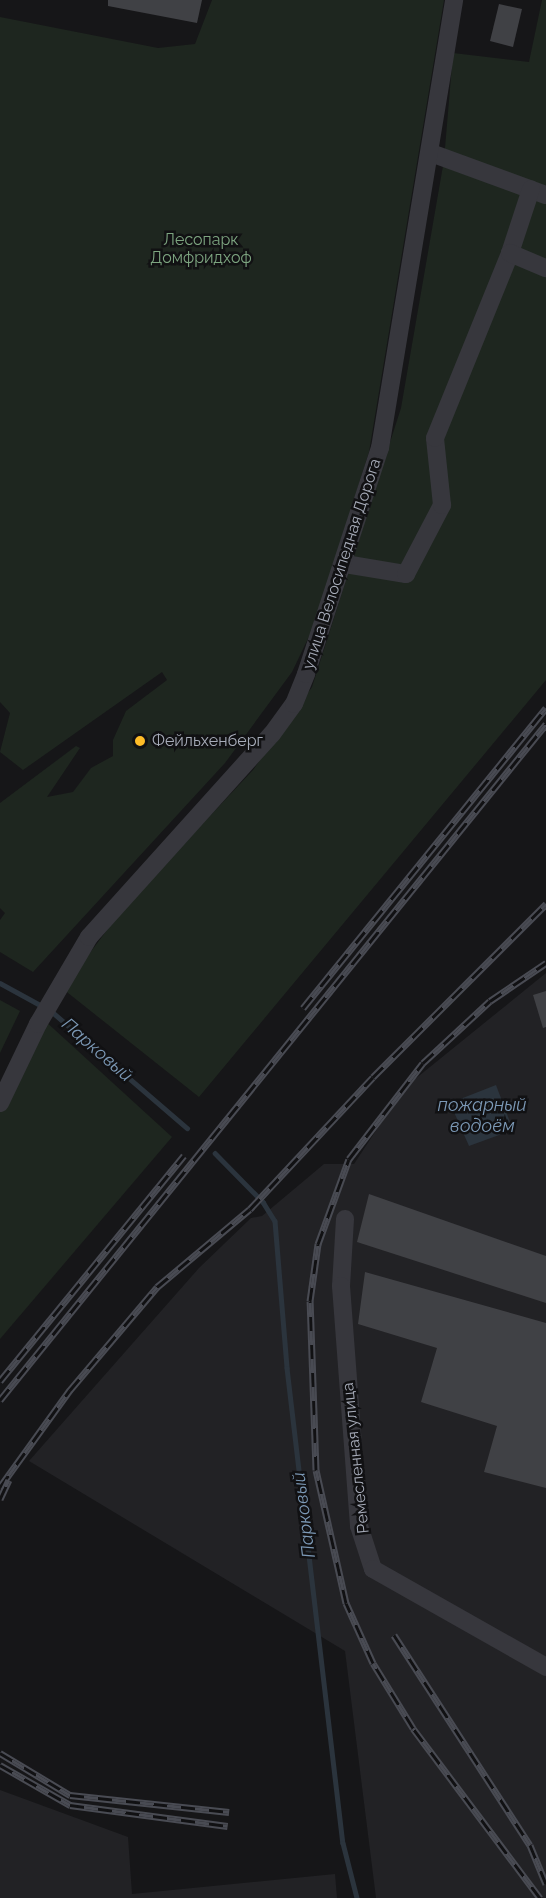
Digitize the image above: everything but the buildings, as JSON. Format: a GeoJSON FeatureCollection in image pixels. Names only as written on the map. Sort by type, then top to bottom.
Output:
{"type":"FeatureCollection","features":[{"type":"Feature","properties":{"kind":"street","name":"улица Велосипедная Дорога"},"geometry":{"type":"LineString","coordinates":[[0,1103],[43,1016],[89,937],[294,704],[345,564],[380,448],[431,153],[454,0]]}},
{"type":"Feature","properties":{"kind":"street"},"geometry":{"type":"LineString","coordinates":[[345,564],[406,574],[442,505],[435,438],[510,253],[539,192],[431,153]]}},
{"type":"Feature","properties":{"kind":"street"},"geometry":{"type":"LineString","coordinates":[[510,253],[546,268]]}},
{"type":"Feature","properties":{"kind":"street","name":"Ремесленная улица"},"geometry":{"type":"LineString","coordinates":[[345,1219],[341,1286],[356,1492],[359,1526],[373,1569],[546,1666]]}},
{"type":"Feature","properties":{"kind":"shaded area"},"geometry":{"type":"Polygon","coordinates":[[[546,973],[546,1898],[376,1898],[345,1651],[29,1461],[199,1268],[251,1218],[262,1216],[324,1164],[354,1164],[404,1088],[546,973]]]}},
{"type":"Feature","properties":{"kind":"shaded area"},"geometry":{"type":"Polygon","coordinates":[[[0,1790],[128,1837],[132,1894],[335,1874],[337,1898],[0,1898],[0,1790]]]}},
{"type":"Feature","properties":{"kind":"green space","name":"Лесопарк Домфридхоф"},"geometry":{"type":"Polygon","coordinates":[[[212,0],[444,0],[369,452],[314,626],[292,672],[225,763],[33,972],[0,952],[0,920],[5,913],[0,908],[0,803],[76,746],[80,748],[47,797],[73,792],[91,768],[113,756],[113,740],[126,711],[167,680],[162,672],[23,770],[0,752],[10,713],[0,702],[0,17],[158,48],[195,44],[212,0]]]}},
{"type":"Feature","properties":{"kind":"green space"},"geometry":{"type":"Polygon","coordinates":[[[542,0],[546,0],[546,680],[199,1097],[63,989],[122,910],[253,770],[312,687],[401,408],[444,160],[453,53],[529,62],[542,0]]]}},
{"type":"Feature","properties":{"kind":"green space"},"geometry":{"type":"Polygon","coordinates":[[[0,1000],[20,1011],[0,1053],[0,1000]]]}},
{"type":"Feature","properties":{"kind":"green space"},"geometry":{"type":"Polygon","coordinates":[[[43,1019],[172,1137],[0,1339],[0,1111],[43,1019]]]}},
{"type":"Feature","properties":{"kind":"water","name":"пожарный водоём"},"geometry":{"type":"Polygon","coordinates":[[[496,1085],[513,1130],[469,1146],[450,1103],[496,1085]]]}},
{"type":"Feature","properties":{"kind":"waterway","name":"Парковый"},"geometry":{"type":"LineString","coordinates":[[0,983],[42,1006]]}},
{"type":"Feature","properties":{"kind":"waterway","name":"Парковый"},"geometry":{"type":"LineString","coordinates":[[50,1010],[187,1128]]}},
{"type":"Feature","properties":{"kind":"waterway","name":"Парковый"},"geometry":{"type":"LineString","coordinates":[[215,1153],[263,1202],[275,1221],[287,1368],[343,1843],[357,1898]]}},
{"type":"Feature","properties":{"kind":"railway"},"geometry":{"type":"LineString","coordinates":[[303,1008],[546,708]]}},
{"type":"Feature","properties":{"kind":"railway"},"geometry":{"type":"LineString","coordinates":[[0,1400],[546,724]]}},
{"type":"Feature","properties":{"kind":"railway"},"geometry":{"type":"LineString","coordinates":[[0,1487],[70,1390],[157,1287],[250,1209],[373,1077],[546,904]]}},
{"type":"Feature","properties":{"kind":"railway"},"geometry":{"type":"LineString","coordinates":[[540,1898],[413,1728],[373,1663],[346,1603],[316,1470],[310,1301],[318,1244],[349,1159],[423,1063],[490,1001],[546,963]]}},
{"type":"Feature","properties":{"kind":"railway"},"geometry":{"type":"LineString","coordinates":[[0,1381],[184,1155]]}},
{"type":"Feature","properties":{"kind":"railway"},"geometry":{"type":"LineString","coordinates":[[0,1499],[9,1480]]}},
{"type":"Feature","properties":{"kind":"railway"},"geometry":{"type":"LineString","coordinates":[[394,1635],[530,1845],[546,1884]]}},
{"type":"Feature","properties":{"kind":"railway"},"geometry":{"type":"LineString","coordinates":[[0,1753],[70,1795],[229,1812]]}},
{"type":"Feature","properties":{"kind":"railway"},"geometry":{"type":"LineString","coordinates":[[0,1765],[70,1805],[228,1826]]}},
{"type":"Feature","properties":{"kind":"place","name":"Фейльхенберг"},"geometry":{"type":"Point","coordinates":[140,741]}}]}
